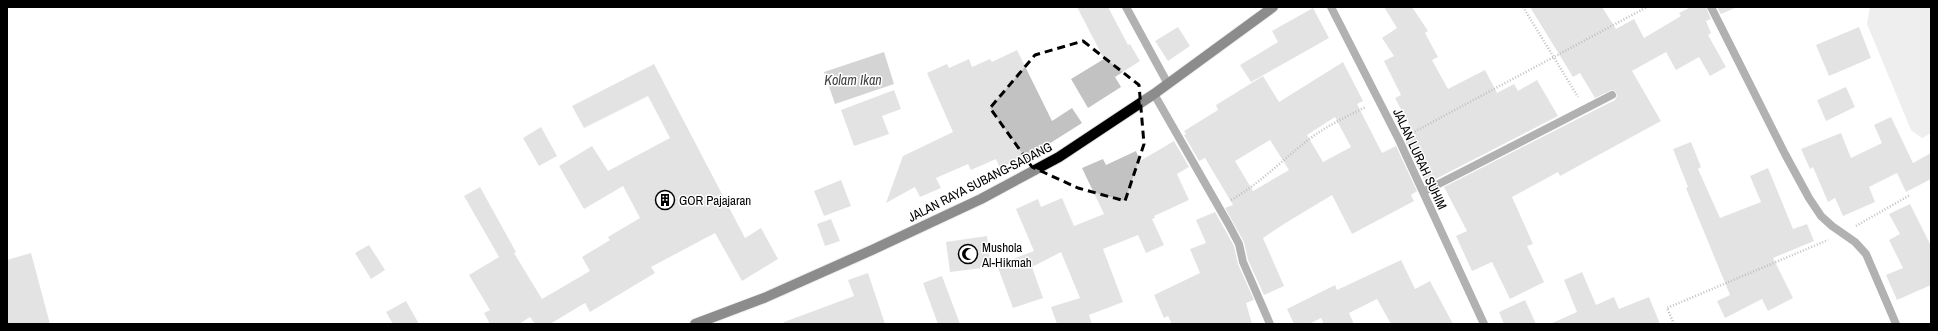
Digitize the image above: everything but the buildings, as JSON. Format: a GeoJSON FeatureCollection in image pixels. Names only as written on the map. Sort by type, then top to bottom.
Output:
{"type":"FeatureCollection","features":[{"type":"Feature","properties":{"kind":"main road","name":"JALAN RAYA SUBANG-SADANG"},"geometry":{"type":"LineString","coordinates":[[695,324],[764,298],[981,199],[1059,157],[1154,94],[1273,7]]}},
{"type":"Feature","properties":{"kind":"street"},"geometry":{"type":"LineString","coordinates":[[1126,7],[1168,84]]}},
{"type":"Feature","properties":{"kind":"street","name":"JALAN LURAH SUHIM"},"geometry":{"type":"LineString","coordinates":[[1331,7],[1399,140],[1484,324]]}},
{"type":"Feature","properties":{"kind":"street"},"geometry":{"type":"LineString","coordinates":[[1712,7],[1785,154],[1809,198],[1821,216],[1832,226],[1855,242],[1866,254],[1896,324]]}},
{"type":"Feature","properties":{"kind":"street"},"geometry":{"type":"LineString","coordinates":[[1154,94],[1220,207],[1239,244],[1243,262],[1270,324]]}},
{"type":"Feature","properties":{"kind":"street"},"geometry":{"type":"LineString","coordinates":[[1423,192],[1584,108],[1612,95]]}},
{"type":"Feature","properties":{"kind":"path"},"geometry":{"type":"LineString","coordinates":[[1523,7],[1584,108]]}},
{"type":"Feature","properties":{"kind":"path"},"geometry":{"type":"LineString","coordinates":[[1399,140],[1647,7]]}},
{"type":"Feature","properties":{"kind":"path"},"geometry":{"type":"LineString","coordinates":[[1220,207],[1256,184],[1313,137],[1334,123],[1379,100]]}},
{"type":"Feature","properties":{"kind":"path"},"geometry":{"type":"LineString","coordinates":[[1674,324],[1667,308],[1843,233],[1910,195]]}},
{"type":"Feature","properties":{"kind":"highlighted area"},"geometry":{"type":"Polygon","coordinates":[[[1083,41],[1139,85],[1144,144],[1125,201],[1078,188],[1032,167],[990,108],[1035,55],[1083,41]]]}},
{"type":"Feature","properties":{"kind":"shaded area"},"geometry":{"type":"Polygon","coordinates":[[[1870,7],[1931,7],[1931,133],[1922,138],[1911,130],[1867,24],[1870,7]]]}},
{"type":"Feature","properties":{"kind":"water","name":"Kolam Ikan"},"geometry":{"type":"Polygon","coordinates":[[[884,52],[894,84],[835,104],[824,72],[884,52]]]}},
{"type":"Feature","properties":{"kind":"place","name":"GOR Pajajaran"},"geometry":{"type":"Point","coordinates":[665,200]}},
{"type":"Feature","properties":{"kind":"place","name":"Mushola Al-Hikmah"},"geometry":{"type":"Point","coordinates":[968,254]}}]}
